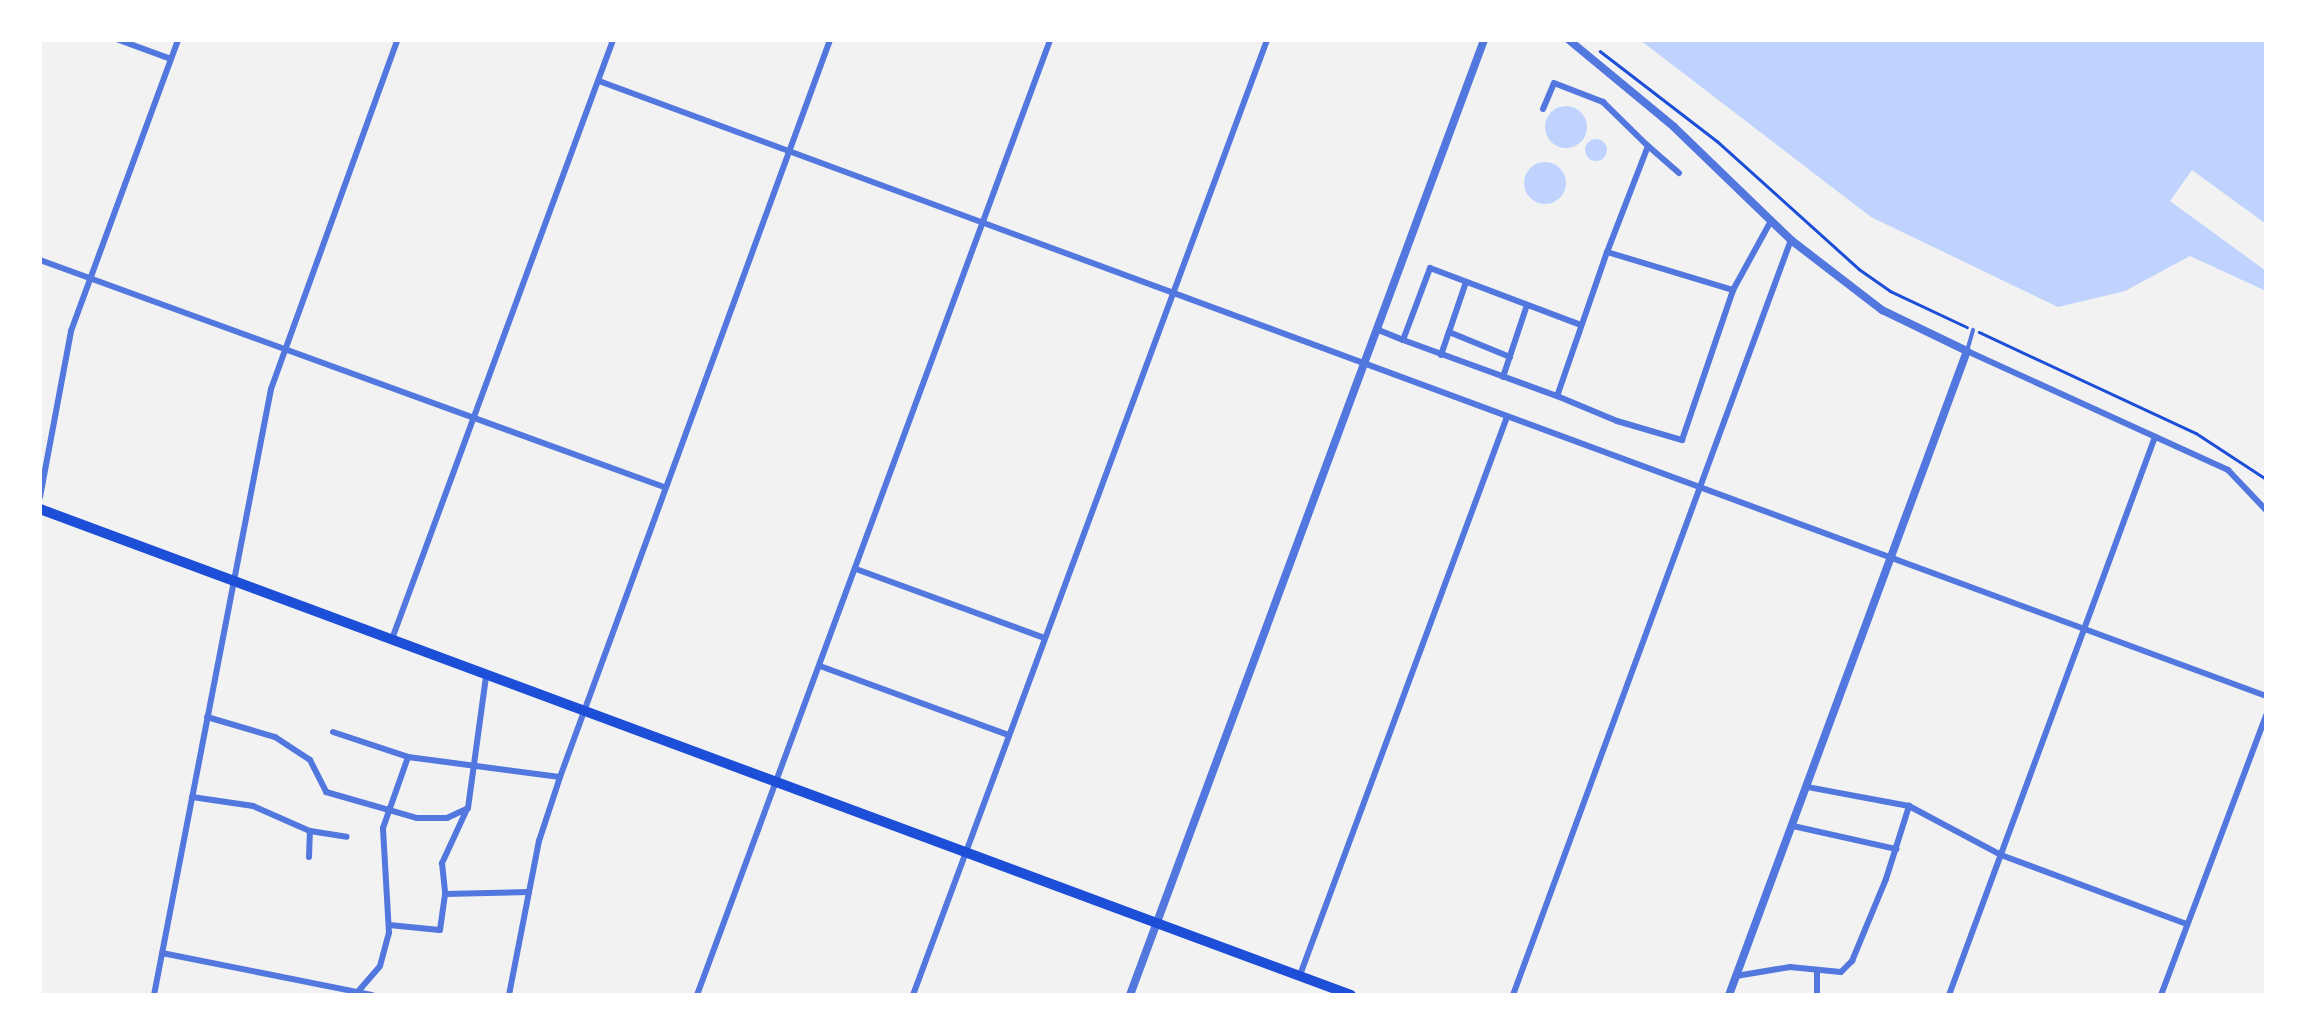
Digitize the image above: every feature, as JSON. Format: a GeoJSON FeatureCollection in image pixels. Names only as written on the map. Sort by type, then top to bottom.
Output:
{"type":"FeatureCollection","features":[{"type":"Feature","properties":{"kind":"main road"},"geometry":{"type":"LineString","coordinates":[[40,509],[582,713],[1157,920],[1300,975],[1328,991],[1351,995]]}},
{"type":"Feature","properties":{"kind":"street"},"geometry":{"type":"LineString","coordinates":[[119,40],[171,59]]}},
{"type":"Feature","properties":{"kind":"street"},"geometry":{"type":"LineString","coordinates":[[40,497],[72,331],[178,40]]}},
{"type":"Feature","properties":{"kind":"street"},"geometry":{"type":"LineString","coordinates":[[154,995],[232,583],[284,350],[397,40]]}},
{"type":"Feature","properties":{"kind":"street"},"geometry":{"type":"LineString","coordinates":[[391,640],[613,40]]}},
{"type":"Feature","properties":{"kind":"street"},"geometry":{"type":"LineString","coordinates":[[509,995],[529,892],[560,777],[830,40]]}},
{"type":"Feature","properties":{"kind":"street"},"geometry":{"type":"LineString","coordinates":[[697,995],[1050,40]]}},
{"type":"Feature","properties":{"kind":"street"},"geometry":{"type":"LineString","coordinates":[[913,995],[1267,40]]}},
{"type":"Feature","properties":{"kind":"street"},"geometry":{"type":"LineString","coordinates":[[1130,995],[1484,40]]}},
{"type":"Feature","properties":{"kind":"street"},"geometry":{"type":"LineString","coordinates":[[1568,40],[1674,128],[1791,240],[1882,310],[2228,470],[2266,510]]}},
{"type":"Feature","properties":{"kind":"street"},"geometry":{"type":"LineString","coordinates":[[599,81],[1362,366],[2266,696]]}},
{"type":"Feature","properties":{"kind":"street"},"geometry":{"type":"LineString","coordinates":[[1543,109],[1554,83],[1603,102],[1680,173]]}},
{"type":"Feature","properties":{"kind":"street"},"geometry":{"type":"LineString","coordinates":[[1557,396],[1648,146]]}},
{"type":"Feature","properties":{"kind":"street"},"geometry":{"type":"LineString","coordinates":[[1376,328],[1441,355],[1682,440],[1733,290],[1771,221]]}},
{"type":"Feature","properties":{"kind":"street"},"geometry":{"type":"LineString","coordinates":[[1513,995],[1791,240]]}},
{"type":"Feature","properties":{"kind":"street"},"geometry":{"type":"LineString","coordinates":[[1608,252],[1733,290]]}},
{"type":"Feature","properties":{"kind":"street"},"geometry":{"type":"LineString","coordinates":[[40,260],[664,488]]}},
{"type":"Feature","properties":{"kind":"street"},"geometry":{"type":"LineString","coordinates":[[1403,340],[1430,268],[1581,325]]}},
{"type":"Feature","properties":{"kind":"street"},"geometry":{"type":"LineString","coordinates":[[1441,355],[1466,282]]}},
{"type":"Feature","properties":{"kind":"street"},"geometry":{"type":"LineString","coordinates":[[1503,377],[1527,304]]}},
{"type":"Feature","properties":{"kind":"street"},"geometry":{"type":"LineString","coordinates":[[1449,332],[1510,357]]}},
{"type":"Feature","properties":{"kind":"street"},"geometry":{"type":"LineString","coordinates":[[1729,995],[1967,352]]}},
{"type":"Feature","properties":{"kind":"street"},"geometry":{"type":"LineString","coordinates":[[1300,975],[1507,417]]}},
{"type":"Feature","properties":{"kind":"street"},"geometry":{"type":"LineString","coordinates":[[1949,995],[2155,436]]}},
{"type":"Feature","properties":{"kind":"street"},"geometry":{"type":"LineString","coordinates":[[856,569],[1045,638]]}},
{"type":"Feature","properties":{"kind":"street"},"geometry":{"type":"LineString","coordinates":[[820,666],[1010,735]]}},
{"type":"Feature","properties":{"kind":"street"},"geometry":{"type":"LineString","coordinates":[[388,925],[440,930],[445,894],[442,863],[468,808],[486,676]]}},
{"type":"Feature","properties":{"kind":"street"},"geometry":{"type":"LineString","coordinates":[[2162,995],[2266,715]]}},
{"type":"Feature","properties":{"kind":"street"},"geometry":{"type":"LineString","coordinates":[[207,717],[275,737],[310,760],[326,792],[416,818],[446,818],[468,808]]}},
{"type":"Feature","properties":{"kind":"street"},"geometry":{"type":"LineString","coordinates":[[333,732],[408,758],[475,763],[560,777]]}},
{"type":"Feature","properties":{"kind":"street"},"geometry":{"type":"LineString","coordinates":[[356,994],[380,966],[388,925],[387,807],[408,758]]}},
{"type":"Feature","properties":{"kind":"street"},"geometry":{"type":"LineString","coordinates":[[1807,787],[1909,806],[2000,855],[2187,924]]}},
{"type":"Feature","properties":{"kind":"street"},"geometry":{"type":"LineString","coordinates":[[192,797],[253,806],[310,831],[346,837]]}},
{"type":"Feature","properties":{"kind":"street"},"geometry":{"type":"LineString","coordinates":[[1736,976],[1790,967],[1840,972],[1852,962],[1909,806]]}},
{"type":"Feature","properties":{"kind":"street"},"geometry":{"type":"LineString","coordinates":[[1792,826],[1896,849]]}},
{"type":"Feature","properties":{"kind":"street"},"geometry":{"type":"LineString","coordinates":[[309,857],[310,831]]}},
{"type":"Feature","properties":{"kind":"street"},"geometry":{"type":"LineString","coordinates":[[445,894],[529,892]]}},
{"type":"Feature","properties":{"kind":"street"},"geometry":{"type":"LineString","coordinates":[[162,954],[372,995]]}},
{"type":"Feature","properties":{"kind":"street"},"geometry":{"type":"LineString","coordinates":[[1817,972],[1818,995]]}},
{"type":"Feature","properties":{"kind":"lane"},"geometry":{"type":"LineString","coordinates":[[1967,352],[1974,330]]}},
{"type":"Feature","properties":{"kind":"path"},"geometry":{"type":"LineString","coordinates":[[1585,40],[1717,141],[1859,269],[1890,291],[2196,433],[2266,479]]}},
{"type":"Feature","properties":{"kind":"water"},"geometry":{"type":"Polygon","coordinates":[[[1640,40],[2266,40],[2266,291],[2190,256],[2125,291],[2058,307],[1871,217],[1640,40]]]}},
{"type":"Feature","properties":{"kind":"water"},"geometry":{"type":"Polygon","coordinates":[[[1566,106],[1581,112],[1587,127],[1581,142],[1566,148],[1551,142],[1545,127],[1551,112],[1566,106]]]}},
{"type":"Feature","properties":{"kind":"water"},"geometry":{"type":"Polygon","coordinates":[[[1596,139],[1604,142],[1604,158],[1596,161],[1588,158],[1585,150],[1588,142],[1596,139]]]}},
{"type":"Feature","properties":{"kind":"water"},"geometry":{"type":"Polygon","coordinates":[[[1545,162],[1560,168],[1566,183],[1560,198],[1545,204],[1530,198],[1524,183],[1530,168],[1545,162]]]}},
{"type":"Feature","properties":{"kind":"pier"},"geometry":{"type":"Polygon","coordinates":[[[2192,170],[2266,224],[2266,271],[2170,201],[2192,170]]]}}]}
